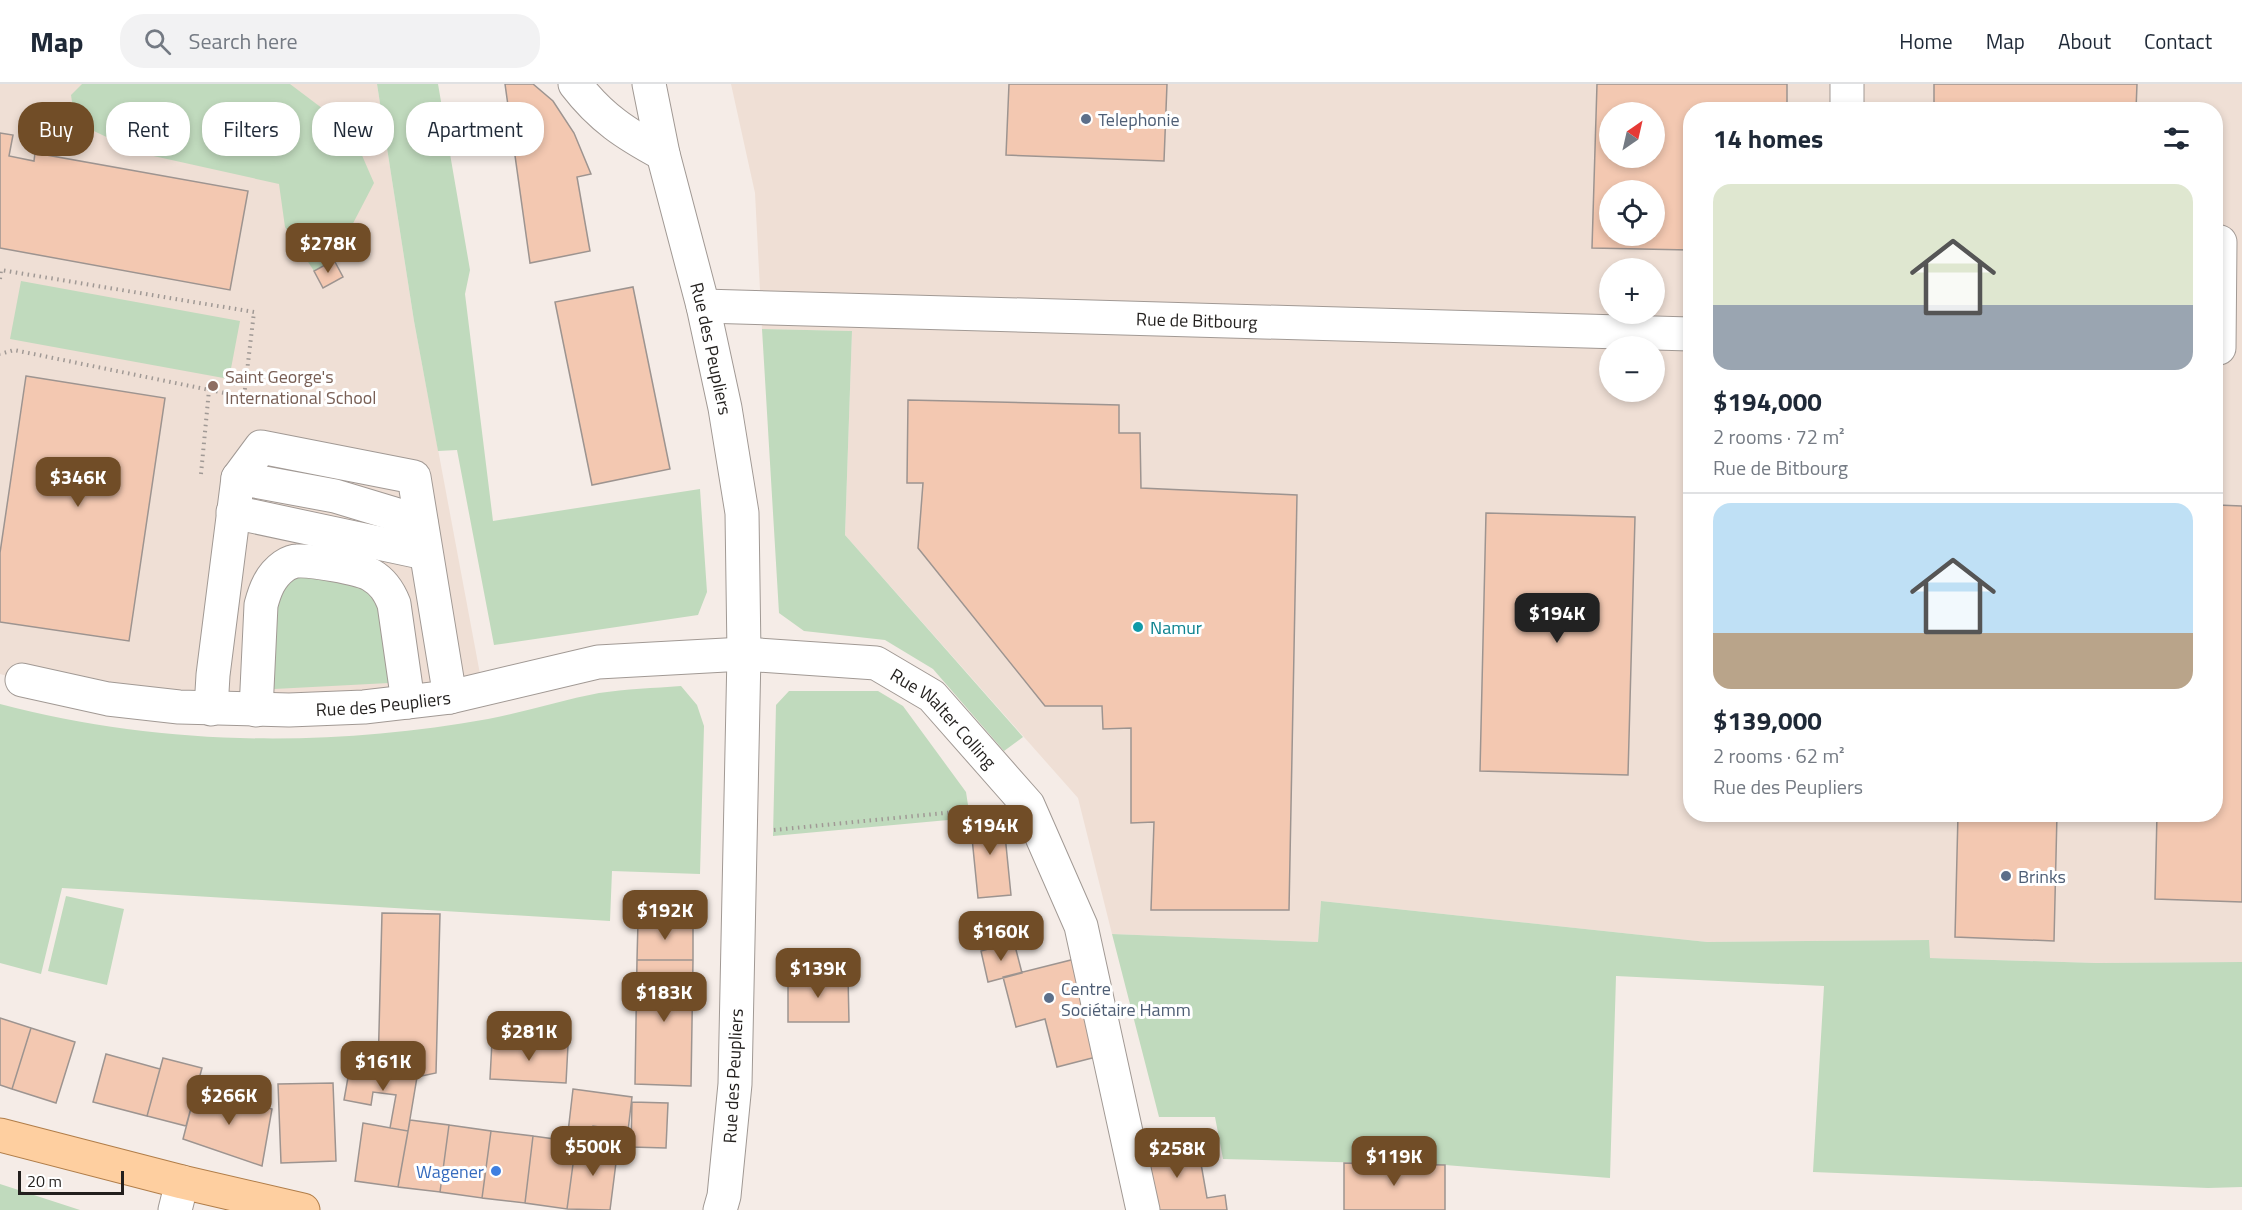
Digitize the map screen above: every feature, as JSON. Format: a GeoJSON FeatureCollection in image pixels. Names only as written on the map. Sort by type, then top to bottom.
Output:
{"type":"FeatureCollection","features":[{"type":"Feature","properties":{"kind":"main road"},"geometry":{"type":"LineString","coordinates":[[0,1135],[179,1196],[303,1210]]}},
{"type":"Feature","properties":{"kind":"street"},"geometry":{"type":"LineString","coordinates":[[574,84],[590,104],[625,133],[663,154]]}},
{"type":"Feature","properties":{"kind":"street","name":"Rue des Peupliers"},"geometry":{"type":"LineString","coordinates":[[650,84],[663,154],[703,306],[725,408],[742,513],[744,654],[735,1084],[724,1196],[720,1210]]}},
{"type":"Feature","properties":{"kind":"street"},"geometry":{"type":"LineString","coordinates":[[1847,84],[1847,102]]}},
{"type":"Feature","properties":{"kind":"street"},"geometry":{"type":"LineString","coordinates":[[2225,348],[2226,243]]}},
{"type":"Feature","properties":{"kind":"street","name":"Rue de Bitbourg"},"geometry":{"type":"LineString","coordinates":[[703,306],[1683,334]]}},
{"type":"Feature","properties":{"kind":"street"},"geometry":{"type":"LineString","coordinates":[[211,709],[213,675],[238,478],[261,447],[414,477],[450,697]]}},
{"type":"Feature","properties":{"kind":"street"},"geometry":{"type":"LineString","coordinates":[[233,512],[423,537]]}},
{"type":"Feature","properties":{"kind":"street"},"geometry":{"type":"LineString","coordinates":[[256,710],[261,606],[267,584],[276,572],[297,561],[352,568],[369,574],[389,592],[394,604],[408,702]]}},
{"type":"Feature","properties":{"kind":"street","name":"Rue des Peupliers"},"geometry":{"type":"LineString","coordinates":[[22,680],[108,699],[211,709],[364,707],[450,697],[598,662],[744,654]]}},
{"type":"Feature","properties":{"kind":"street","name":"Rue Walter Colling"},"geometry":{"type":"LineString","coordinates":[[744,654],[876,663],[932,696],[1028,805],[1081,926],[1143,1210]]}},
{"type":"Feature","properties":{"kind":"path"},"geometry":{"type":"LineString","coordinates":[[0,279],[1,270],[254,312],[244,397],[14,350],[0,354]]}},
{"type":"Feature","properties":{"kind":"path"},"geometry":{"type":"LineString","coordinates":[[741,833],[1028,805]]}},
{"type":"Feature","properties":{"kind":"shaded area","name":"Saint George's International School"},"geometry":{"type":"Polygon","coordinates":[[[0,84],[377,84],[380,102],[312,102],[312,156],[388,156],[414,321],[483,690],[364,707],[22,680],[0,674],[0,84]]]}},
{"type":"Feature","properties":{"kind":"shaded area"},"geometry":{"type":"Polygon","coordinates":[[[731,84],[2242,84],[2242,962],[2096,963],[1929,958],[1929,940],[1707,942],[1321,901],[1318,942],[1112,934],[1078,798],[845,535],[852,331],[762,329],[755,193],[731,84]]]}},
{"type":"Feature","properties":{"kind":"green space"},"geometry":{"type":"Polygon","coordinates":[[[82,84],[290,84],[314,102],[312,102],[312,156],[362,156],[374,183],[334,260],[314,271],[285,227],[279,184],[153,156],[190,156],[190,102],[106,102],[106,137],[94,131],[94,102],[72,102],[71,95],[82,84]]]}},
{"type":"Feature","properties":{"kind":"green space"},"geometry":{"type":"Polygon","coordinates":[[[377,84],[438,84],[441,102],[406,102],[406,156],[450,156],[470,270],[465,294],[493,521],[700,489],[707,592],[698,615],[494,645],[457,450],[438,451],[414,321],[388,156],[394,156],[394,102],[380,102],[377,84]]]}},
{"type":"Feature","properties":{"kind":"green space"},"geometry":{"type":"Polygon","coordinates":[[[21,281],[240,321],[229,379],[10,339],[21,281]]]}},
{"type":"Feature","properties":{"kind":"green space"},"geometry":{"type":"Polygon","coordinates":[[[762,329],[852,331],[845,535],[1023,737],[1004,751],[933,669],[885,640],[804,631],[779,613],[762,329]]]}},
{"type":"Feature","properties":{"kind":"green space"},"geometry":{"type":"Polygon","coordinates":[[[296,573],[358,584],[380,599],[389,683],[274,689],[276,590],[296,573]]]}},
{"type":"Feature","properties":{"kind":"green space"},"geometry":{"type":"Polygon","coordinates":[[[681,686],[697,705],[704,726],[700,874],[612,871],[610,921],[62,888],[41,974],[0,963],[0,704],[60,718],[182,735],[304,738],[366,735],[427,728],[488,719],[599,693],[681,686]]]}},
{"type":"Feature","properties":{"kind":"green space"},"geometry":{"type":"Polygon","coordinates":[[[789,691],[878,691],[903,706],[966,792],[970,818],[773,836],[776,705],[789,691]]]}},
{"type":"Feature","properties":{"kind":"green space"},"geometry":{"type":"Polygon","coordinates":[[[66,896],[124,909],[107,985],[48,971],[66,896]]]}},
{"type":"Feature","properties":{"kind":"green space"},"geometry":{"type":"Polygon","coordinates":[[[1321,901],[1707,942],[1929,940],[1930,958],[2096,963],[2242,962],[2242,1187],[2208,1188],[1813,1172],[1824,986],[1616,976],[1610,1178],[1445,1165],[1223,1159],[1215,1117],[1159,1117],[1112,934],[1318,942],[1321,901]]]}},
{"type":"Feature","properties":{"kind":"green space"},"geometry":{"type":"Polygon","coordinates":[[[0,1184],[80,1210],[0,1210],[0,1184]]]}},
{"type":"Feature","properties":{"kind":"building"},"geometry":{"type":"Polygon","coordinates":[[[505,84],[533,84],[553,101],[574,133],[591,174],[577,177],[590,251],[530,263],[515,156],[544,156],[544,102],[508,102],[505,84]]]}},
{"type":"Feature","properties":{"kind":"building","name":"Telephonie"},"geometry":{"type":"Polygon","coordinates":[[[1009,84],[1167,84],[1164,161],[1006,155],[1009,84]]]}},
{"type":"Feature","properties":{"kind":"building"},"geometry":{"type":"Polygon","coordinates":[[[1597,84],[1787,84],[1787,102],[1683,102],[1683,250],[1592,248],[1597,84]]]}},
{"type":"Feature","properties":{"kind":"building"},"geometry":{"type":"Polygon","coordinates":[[[1934,84],[2137,84],[2136,102],[1934,102],[1934,84]]]}},
{"type":"Feature","properties":{"kind":"building"},"geometry":{"type":"Polygon","coordinates":[[[0,133],[13,135],[9,156],[34,161],[35,156],[52,156],[248,191],[230,290],[0,248],[0,133]]]}},
{"type":"Feature","properties":{"kind":"building"},"geometry":{"type":"Polygon","coordinates":[[[334,260],[343,277],[323,288],[314,271],[334,260]]]}},
{"type":"Feature","properties":{"kind":"building"},"geometry":{"type":"Polygon","coordinates":[[[633,287],[670,469],[592,485],[555,302],[633,287]]]}},
{"type":"Feature","properties":{"kind":"building"},"geometry":{"type":"Polygon","coordinates":[[[26,376],[165,398],[129,641],[0,622],[0,553],[26,376]]]}},
{"type":"Feature","properties":{"kind":"building","name":"Namur"},"geometry":{"type":"Polygon","coordinates":[[[908,400],[1119,405],[1119,433],[1140,433],[1141,488],[1297,495],[1289,910],[1151,910],[1154,822],[1131,823],[1131,728],[1103,729],[1102,706],[1045,706],[918,548],[923,483],[907,483],[908,400]]]}},
{"type":"Feature","properties":{"kind":"building"},"geometry":{"type":"Polygon","coordinates":[[[2223,505],[2242,506],[2242,902],[2155,899],[2157,822],[2223,822],[2223,505]]]}},
{"type":"Feature","properties":{"kind":"building"},"geometry":{"type":"Polygon","coordinates":[[[1486,513],[1635,517],[1628,775],[1480,771],[1486,513]]]}},
{"type":"Feature","properties":{"kind":"building"},"geometry":{"type":"Polygon","coordinates":[[[1003,815],[1011,895],[978,898],[970,818],[1003,815]]]}},
{"type":"Feature","properties":{"kind":"building","name":"Brinks"},"geometry":{"type":"Polygon","coordinates":[[[1958,822],[2057,822],[2054,941],[1955,937],[1958,822]]]}},
{"type":"Feature","properties":{"kind":"building"},"geometry":{"type":"Polygon","coordinates":[[[382,913],[440,914],[436,1073],[417,1077],[378,1070],[382,913]]]}},
{"type":"Feature","properties":{"kind":"building"},"geometry":{"type":"Polygon","coordinates":[[[638,921],[693,922],[693,960],[637,960],[638,921]]]}},
{"type":"Feature","properties":{"kind":"building"},"geometry":{"type":"Polygon","coordinates":[[[1014,942],[1022,973],[988,982],[981,951],[1014,942]]]}},
{"type":"Feature","properties":{"kind":"building","name":"Centre Sociétaire Hamm"},"geometry":{"type":"Polygon","coordinates":[[[1079,958],[1104,1055],[1057,1067],[1045,1019],[1016,1027],[1003,977],[1079,958]]]}},
{"type":"Feature","properties":{"kind":"building"},"geometry":{"type":"Polygon","coordinates":[[[637,960],[693,960],[691,1086],[635,1084],[637,960]]]}},
{"type":"Feature","properties":{"kind":"building"},"geometry":{"type":"Polygon","coordinates":[[[788,975],[848,975],[849,1022],[788,1022],[788,975]]]}},
{"type":"Feature","properties":{"kind":"building"},"geometry":{"type":"Polygon","coordinates":[[[0,1018],[31,1028],[12,1089],[0,1085],[0,1018]]]}},
{"type":"Feature","properties":{"kind":"building"},"geometry":{"type":"Polygon","coordinates":[[[31,1028],[75,1042],[56,1103],[12,1089],[31,1028]]]}},
{"type":"Feature","properties":{"kind":"building"},"geometry":{"type":"Polygon","coordinates":[[[492,1041],[568,1045],[566,1083],[490,1079],[492,1041]]]}},
{"type":"Feature","properties":{"kind":"building"},"geometry":{"type":"Polygon","coordinates":[[[106,1054],[160,1069],[147,1116],[93,1102],[106,1054]]]}},
{"type":"Feature","properties":{"kind":"building"},"geometry":{"type":"Polygon","coordinates":[[[163,1058],[202,1068],[186,1126],[147,1116],[163,1058]]]}},
{"type":"Feature","properties":{"kind":"building"},"geometry":{"type":"Polygon","coordinates":[[[350,1066],[417,1077],[408,1131],[390,1128],[396,1095],[373,1092],[371,1105],[344,1100],[350,1066]]]}},
{"type":"Feature","properties":{"kind":"building"},"geometry":{"type":"Polygon","coordinates":[[[333,1083],[336,1161],[281,1163],[278,1084],[333,1083]]]}},
{"type":"Feature","properties":{"kind":"building"},"geometry":{"type":"Polygon","coordinates":[[[196,1089],[272,1109],[262,1166],[183,1139],[196,1089]]]}},
{"type":"Feature","properties":{"kind":"building"},"geometry":{"type":"Polygon","coordinates":[[[573,1089],[632,1097],[628,1131],[593,1126],[590,1144],[567,1141],[573,1089]]]}},
{"type":"Feature","properties":{"kind":"building"},"geometry":{"type":"Polygon","coordinates":[[[632,1102],[668,1103],[666,1148],[631,1147],[632,1102]]]}},
{"type":"Feature","properties":{"kind":"building"},"geometry":{"type":"Polygon","coordinates":[[[410,1120],[449,1125],[440,1192],[398,1187],[410,1120]]]}},
{"type":"Feature","properties":{"kind":"building"},"geometry":{"type":"Polygon","coordinates":[[[363,1123],[408,1131],[398,1187],[355,1181],[363,1123]]]}},
{"type":"Feature","properties":{"kind":"building"},"geometry":{"type":"Polygon","coordinates":[[[449,1125],[491,1131],[482,1198],[440,1192],[449,1125]]]}},
{"type":"Feature","properties":{"kind":"building"},"geometry":{"type":"Polygon","coordinates":[[[491,1131],[533,1136],[525,1203],[482,1198],[491,1131]]]}},
{"type":"Feature","properties":{"kind":"building"},"geometry":{"type":"Polygon","coordinates":[[[533,1136],[576,1142],[567,1209],[525,1203],[533,1136]]]}},
{"type":"Feature","properties":{"kind":"building"},"geometry":{"type":"Polygon","coordinates":[[[1197,1141],[1207,1198],[1225,1195],[1227,1210],[1151,1210],[1139,1151],[1197,1141]]]}},
{"type":"Feature","properties":{"kind":"building"},"geometry":{"type":"Polygon","coordinates":[[[576,1142],[618,1147],[610,1210],[567,1209],[576,1142]]]}},
{"type":"Feature","properties":{"kind":"building"},"geometry":{"type":"Polygon","coordinates":[[[1344,1163],[1445,1165],[1445,1210],[1344,1210],[1344,1163]]]}},
{"type":"Feature","properties":{"kind":"place","name":"Telephonie"},"geometry":{"type":"Point","coordinates":[1086,119]}},
{"type":"Feature","properties":{"kind":"place","name":"Saint George's International School"},"geometry":{"type":"Point","coordinates":[213,386]}},
{"type":"Feature","properties":{"kind":"place","name":"Namur"},"geometry":{"type":"Point","coordinates":[1138,627]}},
{"type":"Feature","properties":{"kind":"place","name":"Brinks"},"geometry":{"type":"Point","coordinates":[2006,876]}},
{"type":"Feature","properties":{"kind":"place","name":"Centre Sociétaire Hamm"},"geometry":{"type":"Point","coordinates":[1049,998]}},
{"type":"Feature","properties":{"kind":"place","name":"Wagener"},"geometry":{"type":"Point","coordinates":[496,1171]}}]}
